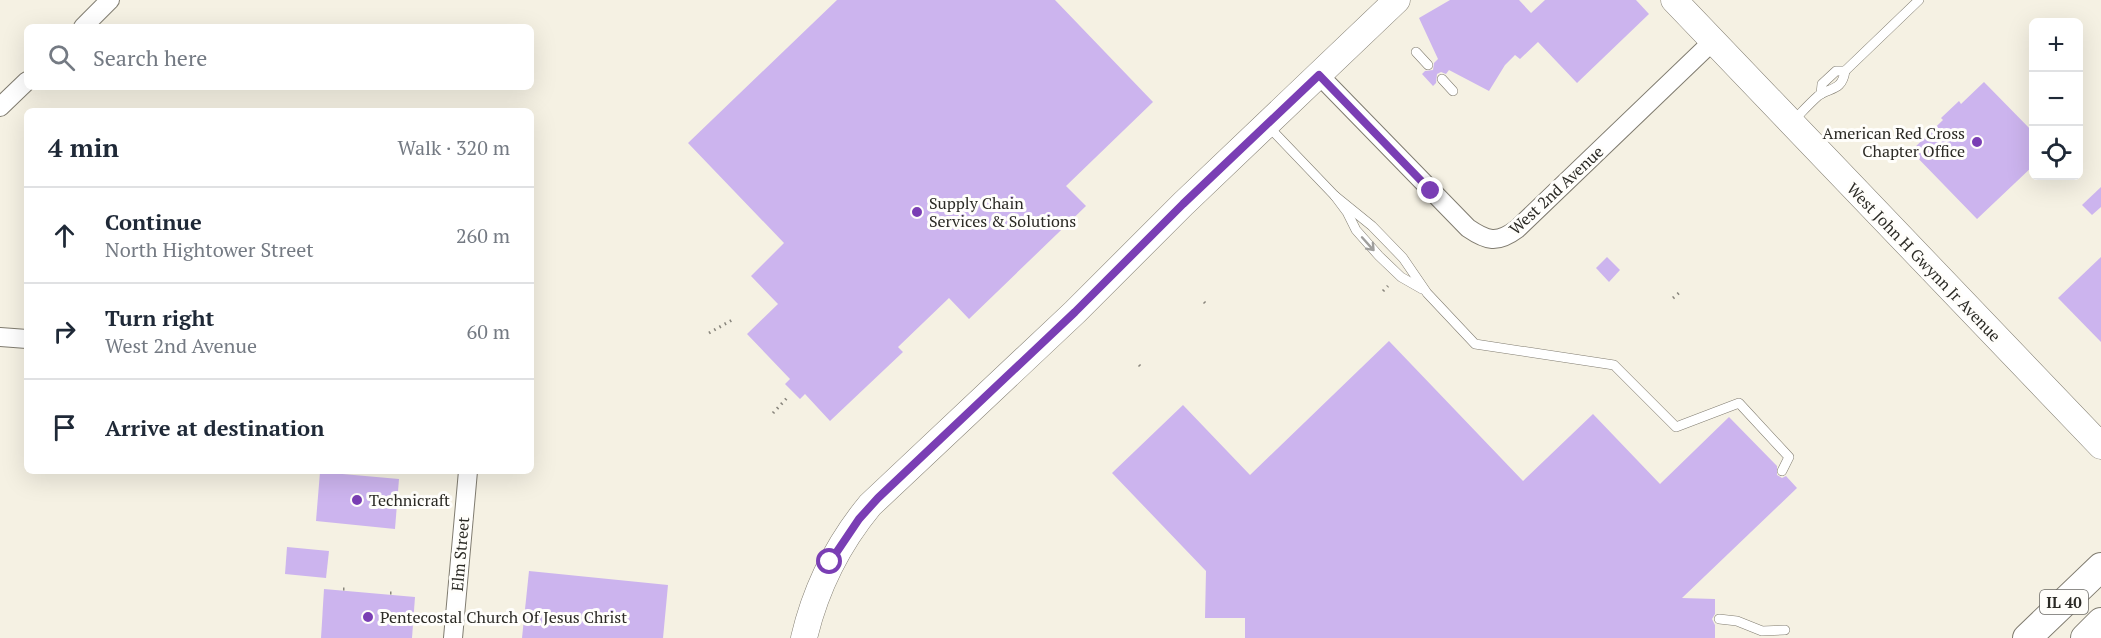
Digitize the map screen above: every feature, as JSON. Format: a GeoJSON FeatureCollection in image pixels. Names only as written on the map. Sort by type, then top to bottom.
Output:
{"type":"FeatureCollection","features":[{"type":"Feature","properties":{"kind":"main road","name":"IL 40"},"geometry":{"type":"LineString","coordinates":[[2031,634],[2101,567]]}},
{"type":"Feature","properties":{"kind":"main road","name":"IL 40"},"geometry":{"type":"LineString","coordinates":[[2085,638],[2101,623]]}},
{"type":"Feature","properties":{"kind":"main road"},"geometry":{"type":"LineString","coordinates":[[2090,638],[2101,623]]}},
{"type":"Feature","properties":{"kind":"street"},"geometry":{"type":"LineString","coordinates":[[85,24],[110,0]]}},
{"type":"Feature","properties":{"kind":"street"},"geometry":{"type":"LineString","coordinates":[[804,638],[814,600],[830,562],[870,505],[1075,312],[1397,0]]}},
{"type":"Feature","properties":{"kind":"street","name":"West John H Gwynn Jr Avenue"},"geometry":{"type":"LineString","coordinates":[[1674,0],[2101,446]]}},
{"type":"Feature","properties":{"kind":"street","name":"West 2nd Avenue"},"geometry":{"type":"LineString","coordinates":[[1319,75],[1467,228],[1483,238],[1496,240],[1517,229],[1713,42]]}},
{"type":"Feature","properties":{"kind":"street"},"geometry":{"type":"LineString","coordinates":[[0,107],[24,84]]}},
{"type":"Feature","properties":{"kind":"street"},"geometry":{"type":"LineString","coordinates":[[0,337],[24,339]]}},
{"type":"Feature","properties":{"kind":"street","name":"Elm Street"},"geometry":{"type":"LineString","coordinates":[[453,638],[468,474]]}},
{"type":"Feature","properties":{"kind":"lane"},"geometry":{"type":"LineString","coordinates":[[1791,123],[1821,94],[1822,84],[1836,71],[1845,71],[1919,0]]}},
{"type":"Feature","properties":{"kind":"lane"},"geometry":{"type":"LineString","coordinates":[[1416,52],[1428,65]]}},
{"type":"Feature","properties":{"kind":"lane"},"geometry":{"type":"LineString","coordinates":[[1442,79],[1453,91]]}},
{"type":"Feature","properties":{"kind":"lane"},"geometry":{"type":"LineString","coordinates":[[1267,124],[1335,196],[1347,212],[1356,230],[1379,256],[1401,277],[1427,293],[1475,344],[1614,364],[1676,427],[1739,403],[1789,457],[1782,471]]}},
{"type":"Feature","properties":{"kind":"lane"},"geometry":{"type":"LineString","coordinates":[[1335,196],[1372,226],[1404,258],[1427,293]]}},
{"type":"Feature","properties":{"kind":"lane"},"geometry":{"type":"LineString","coordinates":[[1719,619],[1737,621],[1762,631],[1785,630],[1776,638]]}},
{"type":"Feature","properties":{"kind":"path"},"geometry":{"type":"LineString","coordinates":[[1383,291],[1388,286]]}},
{"type":"Feature","properties":{"kind":"path"},"geometry":{"type":"LineString","coordinates":[[1673,298],[1680,292]]}},
{"type":"Feature","properties":{"kind":"path"},"geometry":{"type":"LineString","coordinates":[[709,333],[732,320]]}},
{"type":"Feature","properties":{"kind":"path"},"geometry":{"type":"LineString","coordinates":[[773,413],[787,398]]}},
{"type":"Feature","properties":{"kind":"building","name":"Supply Chain Services & Solutions"},"geometry":{"type":"Polygon","coordinates":[[[837,0],[1055,0],[1153,102],[1066,186],[1086,206],[969,319],[949,298],[898,347],[903,352],[830,421],[805,394],[800,399],[785,384],[790,379],[747,334],[778,304],[751,276],[784,243],[688,143],[837,0]]]}},
{"type":"Feature","properties":{"kind":"building"},"geometry":{"type":"Polygon","coordinates":[[[1450,0],[1519,0],[1531,13],[1545,0],[1636,0],[1649,14],[1577,83],[1538,42],[1520,59],[1515,55],[1505,65],[1489,91],[1449,70],[1446,74],[1441,72],[1437,74],[1436,83],[1433,86],[1422,74],[1433,70],[1434,63],[1438,59],[1419,18],[1450,0]]]}},
{"type":"Feature","properties":{"kind":"building","name":"American Red Cross Chapter Office"},"geometry":{"type":"Polygon","coordinates":[[[1984,82],[2029,128],[2029,170],[1977,219],[1911,151],[1959,101],[1961,104],[1984,82]]]}},
{"type":"Feature","properties":{"kind":"building"},"geometry":{"type":"Polygon","coordinates":[[[2101,187],[2101,207],[2092,215],[2082,205],[2101,187]]]}},
{"type":"Feature","properties":{"kind":"building"},"geometry":{"type":"Polygon","coordinates":[[[1607,257],[1620,270],[1609,282],[1596,268],[1607,257]]]}},
{"type":"Feature","properties":{"kind":"building"},"geometry":{"type":"Polygon","coordinates":[[[2101,257],[2101,342],[2058,298],[2101,257]]]}},
{"type":"Feature","properties":{"kind":"building"},"geometry":{"type":"Polygon","coordinates":[[[1389,341],[1523,481],[1593,414],[1660,484],[1729,417],[1777,466],[1777,475],[1782,478],[1786,476],[1797,488],[1682,598],[1715,599],[1715,614],[1712,619],[1715,625],[1715,638],[1245,638],[1245,618],[1205,618],[1206,571],[1112,473],[1183,405],[1250,475],[1389,341]]]}},
{"type":"Feature","properties":{"kind":"building","name":"Technicraft"},"geometry":{"type":"Polygon","coordinates":[[[320,474],[399,479],[395,529],[316,521],[320,474]]]}},
{"type":"Feature","properties":{"kind":"building"},"geometry":{"type":"Polygon","coordinates":[[[287,547],[329,551],[326,578],[285,574],[287,547]]]}},
{"type":"Feature","properties":{"kind":"building"},"geometry":{"type":"Polygon","coordinates":[[[529,571],[668,585],[663,638],[522,638],[529,571]]]}},
{"type":"Feature","properties":{"kind":"building","name":"Pentecostal Church Of Jesus Christ"},"geometry":{"type":"Polygon","coordinates":[[[324,589],[415,597],[412,638],[321,638],[324,589]]]}},
{"type":"Feature","properties":{"kind":"place","name":"American Red Cross Chapter Office"},"geometry":{"type":"Point","coordinates":[1977,142]}},
{"type":"Feature","properties":{"kind":"place","name":"Supply Chain Services & Solutions"},"geometry":{"type":"Point","coordinates":[917,212]}},
{"type":"Feature","properties":{"kind":"place","name":"Technicraft"},"geometry":{"type":"Point","coordinates":[357,500]}},
{"type":"Feature","properties":{"kind":"place","name":"Pentecostal Church Of Jesus Christ"},"geometry":{"type":"Point","coordinates":[368,617]}},
{"type":"Feature","properties":{"kind":"route"},"geometry":{"type":"LineString","coordinates":[[830,562],[870,505],[1075,312],[1183,204],[1319,75],[1431,191]]}}]}
